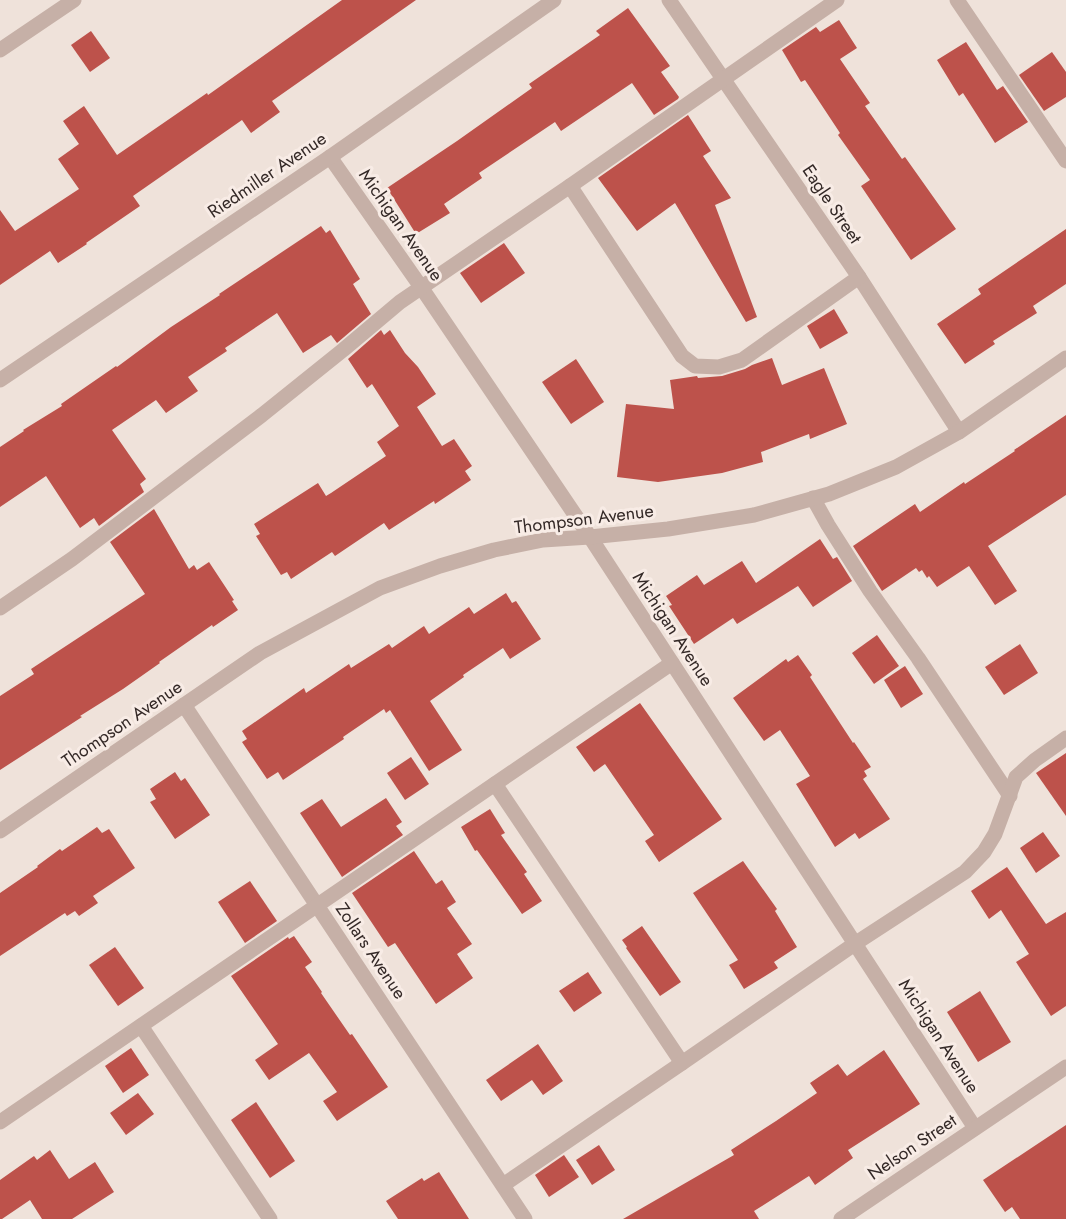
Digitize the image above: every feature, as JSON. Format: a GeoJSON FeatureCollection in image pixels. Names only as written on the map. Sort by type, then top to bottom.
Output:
{"type":"FeatureCollection","features":[{"type":"Feature","properties":{"kind":"street"},"geometry":{"type":"LineString","coordinates":[[0,50],[74,0]]}},
{"type":"Feature","properties":{"kind":"street","name":"Riedmiller Avenue"},"geometry":{"type":"LineString","coordinates":[[0,380],[330,157],[554,0]]}},
{"type":"Feature","properties":{"kind":"street","name":"Eagle Street"},"geometry":{"type":"LineString","coordinates":[[669,0],[859,277],[959,432]]}},
{"type":"Feature","properties":{"kind":"street"},"geometry":{"type":"LineString","coordinates":[[0,608],[72,559],[262,415],[400,302],[837,0]]}},
{"type":"Feature","properties":{"kind":"street"},"geometry":{"type":"LineString","coordinates":[[957,0],[1066,161]]}},
{"type":"Feature","properties":{"kind":"street","name":"Michigan Avenue"},"geometry":{"type":"LineString","coordinates":[[330,157],[590,537],[975,1128]]}},
{"type":"Feature","properties":{"kind":"street"},"geometry":{"type":"LineString","coordinates":[[570,186],[682,356],[695,366],[719,367],[742,360],[859,277]]}},
{"type":"Feature","properties":{"kind":"street","name":"Thompson Avenue"},"geometry":{"type":"LineString","coordinates":[[0,831],[260,653],[380,588],[440,566],[494,550],[543,540],[668,529],[754,515],[829,494],[896,467],[959,432],[1066,358]]}},
{"type":"Feature","properties":{"kind":"street"},"geometry":{"type":"LineString","coordinates":[[813,498],[870,591],[1010,795]]}},
{"type":"Feature","properties":{"kind":"street"},"geometry":{"type":"LineString","coordinates":[[0,1122],[672,663]]}},
{"type":"Feature","properties":{"kind":"street","name":"Zollars Avenue"},"geometry":{"type":"LineString","coordinates":[[184,705],[525,1219]]}},
{"type":"Feature","properties":{"kind":"street"},"geometry":{"type":"LineString","coordinates":[[503,1185],[856,943],[966,872],[984,852],[995,834],[1016,777],[1066,738]]}},
{"type":"Feature","properties":{"kind":"street"},"geometry":{"type":"LineString","coordinates":[[495,784],[682,1063]]}},
{"type":"Feature","properties":{"kind":"street"},"geometry":{"type":"LineString","coordinates":[[141,1026],[270,1219]]}},
{"type":"Feature","properties":{"kind":"street","name":"Nelson Street"},"geometry":{"type":"LineString","coordinates":[[841,1219],[1066,1067]]}},
{"type":"Feature","properties":{"kind":"building"},"geometry":{"type":"Polygon","coordinates":[[[342,0],[416,0],[272,101],[280,112],[251,133],[242,120],[133,196],[140,206],[87,244],[58,263],[50,251],[0,285],[0,210],[15,231],[79,189],[58,159],[79,144],[63,121],[84,106],[117,155],[207,93],[208,95],[342,0]]]}},
{"type":"Feature","properties":{"kind":"building"},"geometry":{"type":"Polygon","coordinates":[[[628,8],[670,66],[661,72],[679,97],[678,99],[654,115],[632,83],[561,131],[555,122],[479,173],[482,178],[444,204],[450,213],[416,234],[387,188],[532,88],[529,84],[600,35],[596,31],[628,8]]]}},
{"type":"Feature","properties":{"kind":"building"},"geometry":{"type":"Polygon","coordinates":[[[839,20],[857,48],[840,59],[870,103],[865,106],[902,159],[905,157],[956,229],[911,260],[861,186],[870,180],[838,135],[840,133],[805,80],[801,82],[782,50],[816,27],[820,32],[839,20]]]}},
{"type":"Feature","properties":{"kind":"building"},"geometry":{"type":"Polygon","coordinates":[[[91,31],[110,58],[90,72],[71,45],[91,31]]]}},
{"type":"Feature","properties":{"kind":"building"},"geometry":{"type":"Polygon","coordinates":[[[966,42],[997,90],[1003,86],[1028,122],[995,143],[963,93],[959,96],[937,60],[966,42]]]}},
{"type":"Feature","properties":{"kind":"building"},"geometry":{"type":"Polygon","coordinates":[[[1052,52],[1066,72],[1066,97],[1044,111],[1019,75],[1052,52]]]}},
{"type":"Feature","properties":{"kind":"building"},"geometry":{"type":"Polygon","coordinates":[[[688,115],[711,151],[703,156],[731,198],[715,205],[757,317],[746,322],[675,203],[637,231],[598,178],[688,115]]]}},
{"type":"Feature","properties":{"kind":"building"},"geometry":{"type":"Polygon","coordinates":[[[321,226],[326,233],[330,230],[360,279],[353,284],[371,314],[337,343],[331,335],[303,353],[277,313],[225,348],[227,351],[188,377],[198,391],[166,413],[156,400],[112,430],[146,479],[140,484],[144,492],[99,526],[94,518],[80,528],[46,476],[0,507],[0,447],[62,406],[61,404],[117,367],[171,327],[321,226]]]}},
{"type":"Feature","properties":{"kind":"building"},"geometry":{"type":"Polygon","coordinates":[[[1066,229],[1066,284],[1033,306],[1037,313],[993,341],[995,344],[965,364],[937,324],[981,294],[978,289],[1066,229]]]}},
{"type":"Feature","properties":{"kind":"building"},"geometry":{"type":"Polygon","coordinates":[[[504,243],[525,273],[481,303],[460,273],[504,243]]]}},
{"type":"Feature","properties":{"kind":"building"},"geometry":{"type":"Polygon","coordinates":[[[834,309],[848,333],[820,349],[807,326],[834,309]]]}},
{"type":"Feature","properties":{"kind":"building"},"geometry":{"type":"Polygon","coordinates":[[[381,330],[384,335],[390,330],[436,394],[417,407],[442,446],[454,439],[472,466],[465,471],[471,480],[389,530],[384,523],[335,556],[332,552],[291,579],[287,572],[281,575],[256,536],[260,534],[254,524],[318,483],[326,496],[386,456],[377,442],[399,426],[372,384],[367,388],[348,359],[381,330]]]}},
{"type":"Feature","properties":{"kind":"building"},"geometry":{"type":"Polygon","coordinates":[[[772,358],[782,385],[824,368],[847,424],[810,439],[809,434],[761,452],[763,462],[722,473],[658,482],[617,477],[626,404],[674,409],[670,380],[697,376],[698,378],[722,376],[772,358]]]}},
{"type":"Feature","properties":{"kind":"building"},"geometry":{"type":"Polygon","coordinates":[[[576,359],[604,402],[571,424],[542,382],[576,359]]]}},
{"type":"Feature","properties":{"kind":"building"},"geometry":{"type":"Polygon","coordinates":[[[1066,415],[1066,495],[988,546],[1017,591],[995,605],[969,566],[937,587],[929,576],[927,578],[922,570],[919,572],[916,568],[882,591],[853,546],[915,504],[920,512],[1066,415]]]}},
{"type":"Feature","properties":{"kind":"building"},"geometry":{"type":"Polygon","coordinates":[[[154,509],[189,569],[194,565],[197,570],[209,562],[238,610],[213,627],[212,625],[123,689],[0,770],[0,696],[34,674],[31,669],[145,594],[110,542],[154,509]]]}},
{"type":"Feature","properties":{"kind":"building"},"geometry":{"type":"Polygon","coordinates":[[[820,539],[833,559],[837,557],[852,581],[813,607],[798,586],[737,624],[733,618],[694,644],[669,606],[672,605],[666,596],[697,575],[704,585],[742,561],[756,583],[820,539]]]}},
{"type":"Feature","properties":{"kind":"building"},"geometry":{"type":"Polygon","coordinates":[[[506,593],[512,603],[516,601],[541,639],[510,659],[503,648],[430,701],[462,750],[429,771],[390,710],[386,713],[384,709],[283,780],[278,772],[267,779],[242,742],[247,739],[242,731],[304,688],[306,693],[349,664],[351,668],[389,644],[392,648],[424,626],[429,634],[469,607],[474,614],[506,593]]]}},
{"type":"Feature","properties":{"kind":"building"},"geometry":{"type":"Polygon","coordinates":[[[877,635],[899,666],[874,684],[852,653],[877,635]]]}},
{"type":"Feature","properties":{"kind":"building"},"geometry":{"type":"Polygon","coordinates":[[[1020,644],[1038,673],[1004,695],[985,667],[1020,644]]]}},
{"type":"Feature","properties":{"kind":"building"},"geometry":{"type":"Polygon","coordinates":[[[798,655],[853,743],[871,767],[864,771],[867,776],[863,779],[890,819],[859,839],[855,833],[835,847],[796,784],[810,776],[780,730],[764,741],[733,698],[786,659],[788,662],[798,655]]]}},
{"type":"Feature","properties":{"kind":"building"},"geometry":{"type":"Polygon","coordinates":[[[905,666],[923,694],[901,708],[884,680],[905,666]]]}},
{"type":"Feature","properties":{"kind":"building"},"geometry":{"type":"Polygon","coordinates":[[[640,703],[722,819],[659,862],[645,841],[654,835],[605,764],[594,772],[576,747],[640,703]]]}},
{"type":"Feature","properties":{"kind":"building"},"geometry":{"type":"Polygon","coordinates":[[[1066,753],[1066,816],[1036,773],[1066,753]]]}},
{"type":"Feature","properties":{"kind":"building"},"geometry":{"type":"Polygon","coordinates":[[[411,757],[429,784],[405,800],[387,773],[411,757]]]}},
{"type":"Feature","properties":{"kind":"building"},"geometry":{"type":"Polygon","coordinates":[[[175,772],[181,781],[185,778],[210,815],[175,839],[150,802],[156,799],[150,789],[175,772]]]}},
{"type":"Feature","properties":{"kind":"building"},"geometry":{"type":"Polygon","coordinates":[[[386,798],[402,822],[396,826],[403,835],[342,877],[300,813],[322,799],[341,827],[386,798]]]}},
{"type":"Feature","properties":{"kind":"building"},"geometry":{"type":"Polygon","coordinates":[[[490,809],[505,833],[501,835],[527,872],[524,874],[542,901],[522,914],[477,850],[475,851],[461,827],[490,809]]]}},
{"type":"Feature","properties":{"kind":"building"},"geometry":{"type":"Polygon","coordinates":[[[97,827],[102,833],[109,829],[135,868],[93,896],[98,903],[79,916],[75,911],[67,916],[65,913],[0,956],[0,893],[60,849],[62,851],[97,827]]]}},
{"type":"Feature","properties":{"kind":"building"},"geometry":{"type":"Polygon","coordinates":[[[1043,832],[1060,856],[1036,873],[1020,848],[1043,832]]]}},
{"type":"Feature","properties":{"kind":"building"},"geometry":{"type":"Polygon","coordinates":[[[414,851],[436,884],[442,880],[456,902],[447,908],[472,944],[457,954],[473,978],[436,1004],[395,943],[388,947],[352,893],[414,851]]]}},
{"type":"Feature","properties":{"kind":"building"},"geometry":{"type":"Polygon","coordinates":[[[743,861],[777,909],[775,911],[797,947],[774,962],[778,968],[744,989],[729,965],[738,960],[693,893],[743,861]]]}},
{"type":"Feature","properties":{"kind":"building"},"geometry":{"type":"Polygon","coordinates":[[[1007,867],[1046,924],[1066,912],[1066,1006],[1051,1016],[1016,962],[1029,954],[1001,910],[989,919],[971,891],[1007,867]]]}},
{"type":"Feature","properties":{"kind":"building"},"geometry":{"type":"Polygon","coordinates":[[[250,881],[277,921],[245,943],[218,902],[250,881]]]}},
{"type":"Feature","properties":{"kind":"building"},"geometry":{"type":"Polygon","coordinates":[[[642,926],[681,982],[660,996],[622,940],[642,926]]]}},
{"type":"Feature","properties":{"kind":"building"},"geometry":{"type":"Polygon","coordinates":[[[294,936],[312,962],[305,967],[321,993],[388,1087],[337,1121],[323,1101],[337,1092],[309,1053],[269,1080],[255,1060],[278,1044],[231,976],[288,937],[289,939],[294,936]]]}},
{"type":"Feature","properties":{"kind":"building"},"geometry":{"type":"Polygon","coordinates":[[[115,947],[144,988],[118,1006],[89,965],[115,947]]]}},
{"type":"Feature","properties":{"kind":"building"},"geometry":{"type":"Polygon","coordinates":[[[588,972],[602,993],[574,1012],[559,991],[588,972]]]}},
{"type":"Feature","properties":{"kind":"building"},"geometry":{"type":"Polygon","coordinates":[[[980,991],[1011,1042],[978,1062],[947,1012],[980,991]]]}},
{"type":"Feature","properties":{"kind":"building"},"geometry":{"type":"Polygon","coordinates":[[[538,1044],[563,1081],[543,1095],[532,1080],[501,1101],[486,1080],[538,1044]]]}},
{"type":"Feature","properties":{"kind":"building"},"geometry":{"type":"Polygon","coordinates":[[[131,1048],[149,1075],[123,1093],[105,1066],[131,1048]]]}},
{"type":"Feature","properties":{"kind":"building"},"geometry":{"type":"Polygon","coordinates":[[[884,1050],[920,1104],[848,1150],[853,1158],[815,1185],[809,1176],[754,1211],[759,1219],[623,1219],[734,1155],[731,1150],[817,1093],[810,1083],[838,1064],[847,1076],[884,1050]]]}},
{"type":"Feature","properties":{"kind":"building"},"geometry":{"type":"Polygon","coordinates":[[[138,1093],[154,1114],[126,1135],[110,1113],[138,1093]]]}},
{"type":"Feature","properties":{"kind":"building"},"geometry":{"type":"Polygon","coordinates":[[[256,1102],[295,1161],[270,1178],[231,1120],[256,1102]]]}},
{"type":"Feature","properties":{"kind":"building"},"geometry":{"type":"Polygon","coordinates":[[[1066,1125],[1066,1219],[1020,1219],[1012,1207],[1005,1212],[983,1180],[1066,1125]]]}},
{"type":"Feature","properties":{"kind":"building"},"geometry":{"type":"Polygon","coordinates":[[[599,1145],[615,1170],[592,1185],[576,1160],[599,1145]]]}},
{"type":"Feature","properties":{"kind":"building"},"geometry":{"type":"Polygon","coordinates":[[[50,1150],[69,1179],[95,1162],[114,1192],[72,1219],[42,1219],[30,1200],[0,1219],[0,1180],[34,1156],[37,1160],[50,1150]]]}},
{"type":"Feature","properties":{"kind":"building"},"geometry":{"type":"Polygon","coordinates":[[[564,1155],[579,1177],[549,1197],[535,1175],[564,1155]]]}},
{"type":"Feature","properties":{"kind":"building"},"geometry":{"type":"Polygon","coordinates":[[[439,1172],[469,1219],[398,1219],[386,1201],[422,1178],[424,1181],[439,1172]]]}}]}
